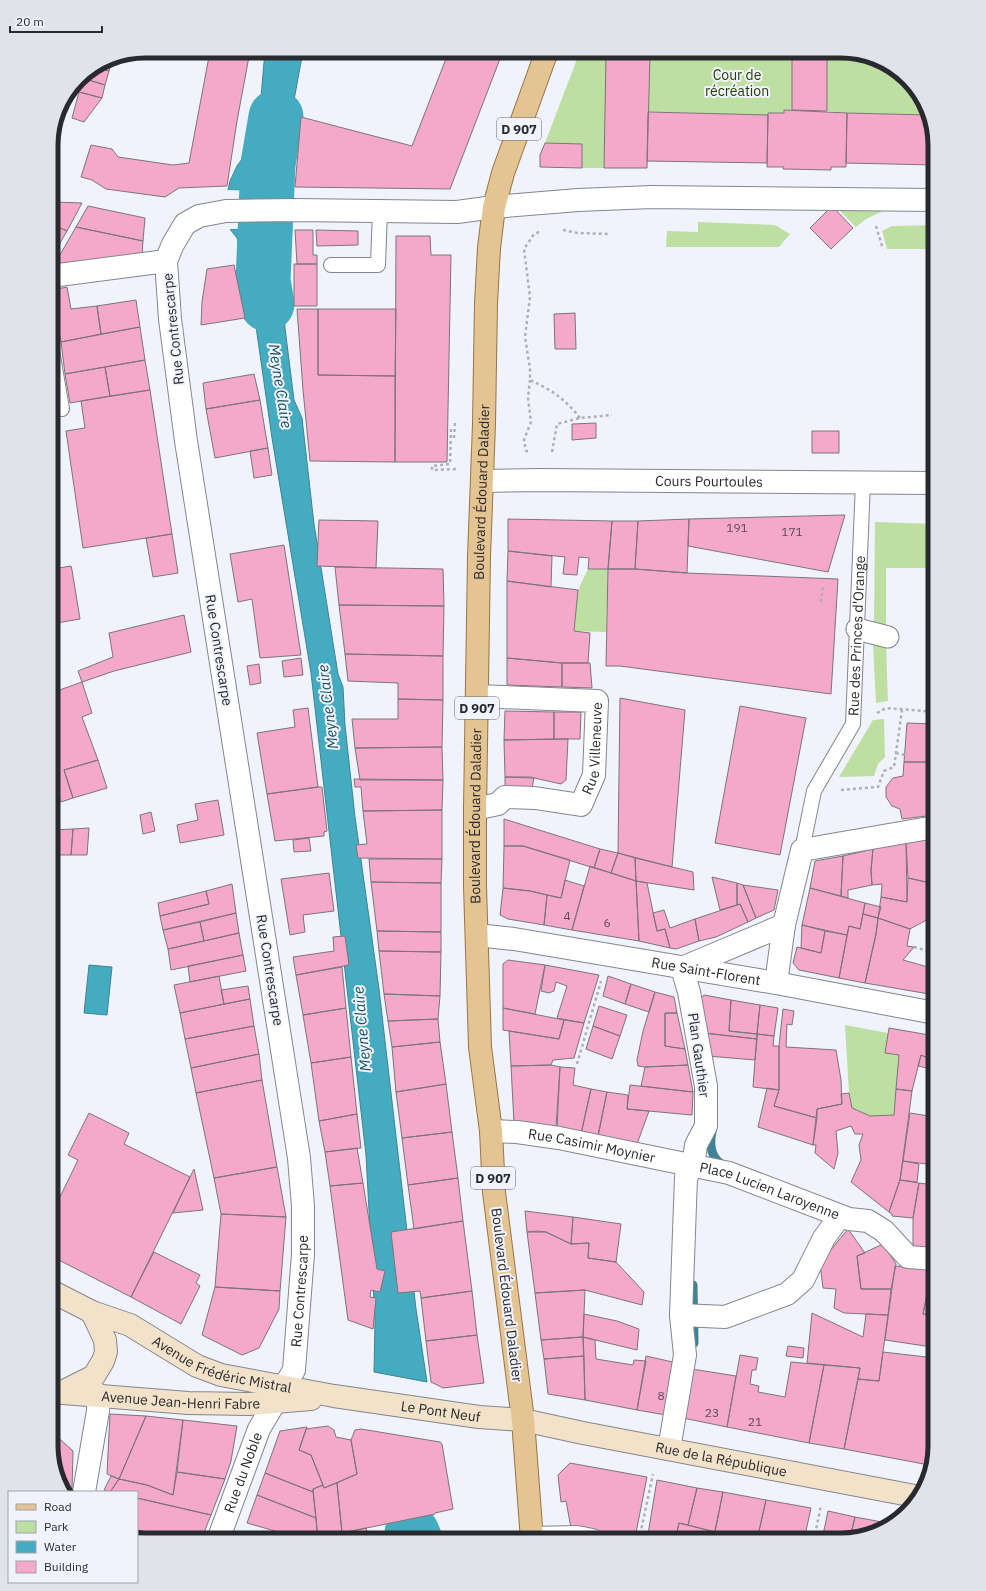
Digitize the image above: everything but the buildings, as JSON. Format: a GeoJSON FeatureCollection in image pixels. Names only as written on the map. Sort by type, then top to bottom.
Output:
{"type":"FeatureCollection","features":[{"type":"Feature","properties":{"kind":"main road","name":"Boulevard Édouard Daladier"},"geometry":{"type":"LineString","coordinates":[[530,1533],[523,1420],[494,1192],[491,1131],[480,1047],[475,809],[479,557],[489,248],[494,207],[503,173],[544,58]]}},
{"type":"Feature","properties":{"kind":"main road","name":"Avenue Frédéric Mistral"},"geometry":{"type":"LineString","coordinates":[[58,1295],[92,1312],[130,1325],[202,1369],[280,1395],[334,1396],[358,1399]]}},
{"type":"Feature","properties":{"kind":"main road"},"geometry":{"type":"LineString","coordinates":[[58,1391],[79,1385],[94,1376],[106,1352],[105,1340],[92,1312]]}},
{"type":"Feature","properties":{"kind":"main road","name":"Avenue Jean-Henri Fabre"},"geometry":{"type":"LineString","coordinates":[[58,1392],[188,1403],[249,1404],[280,1395]]}},
{"type":"Feature","properties":{"kind":"main road","name":"Le Pont Neuf"},"geometry":{"type":"LineString","coordinates":[[358,1399],[480,1417],[523,1420]]}},
{"type":"Feature","properties":{"kind":"main road","name":"Rue de la République"},"geometry":{"type":"LineString","coordinates":[[523,1420],[912,1496]]}},
{"type":"Feature","properties":{"kind":"street"},"geometry":{"type":"LineString","coordinates":[[494,207],[578,200],[652,197],[928,200]]}},
{"type":"Feature","properties":{"kind":"street","name":"Rue Contrescarpe"},"geometry":{"type":"LineString","coordinates":[[280,1395],[294,1370],[303,1254],[303,1206],[299,1158],[186,441],[170,319],[166,261],[173,244],[185,224],[199,216],[226,211],[295,210],[457,212],[494,207]]}},
{"type":"Feature","properties":{"kind":"street"},"geometry":{"type":"LineString","coordinates":[[58,275],[166,261]]}},
{"type":"Feature","properties":{"kind":"street","name":"Cours Pourtoules"},"geometry":{"type":"LineString","coordinates":[[482,481],[548,480],[928,483]]}},
{"type":"Feature","properties":{"kind":"street"},"geometry":{"type":"LineString","coordinates":[[857,630],[888,637]]}},
{"type":"Feature","properties":{"kind":"street","name":"Rue Villeneuve"},"geometry":{"type":"LineString","coordinates":[[475,809],[498,804],[505,797],[535,798],[581,805],[594,775],[597,701],[477,696]]}},
{"type":"Feature","properties":{"kind":"street"},"geometry":{"type":"LineString","coordinates":[[776,983],[784,925],[802,850],[928,827]]}},
{"type":"Feature","properties":{"kind":"street"},"geometry":{"type":"LineString","coordinates":[[682,968],[784,925]]}},
{"type":"Feature","properties":{"kind":"street","name":"Rue Saint-Florent"},"geometry":{"type":"LineString","coordinates":[[477,935],[514,939],[776,983],[928,1012]]}},
{"type":"Feature","properties":{"kind":"street","name":"Plan Gauthier"},"geometry":{"type":"LineString","coordinates":[[682,968],[689,992],[706,1086],[706,1126],[696,1146],[693,1166]]}},
{"type":"Feature","properties":{"kind":"street","name":"Rue Casimir Moynier"},"geometry":{"type":"LineString","coordinates":[[491,1131],[517,1132],[559,1138],[693,1166]]}},
{"type":"Feature","properties":{"kind":"street","name":"Place Lucien Laroyenne"},"geometry":{"type":"LineString","coordinates":[[693,1166],[729,1173],[840,1216],[824,1238],[803,1280],[787,1294],[725,1317],[681,1315],[686,1177],[693,1166]]}},
{"type":"Feature","properties":{"kind":"street"},"geometry":{"type":"LineString","coordinates":[[840,1216],[849,1219],[868,1221],[884,1232],[908,1256],[928,1258]]}},
{"type":"Feature","properties":{"kind":"street"},"geometry":{"type":"LineString","coordinates":[[663,1448],[685,1355],[681,1315]]}},
{"type":"Feature","properties":{"kind":"street"},"geometry":{"type":"LineString","coordinates":[[84,1491],[98,1411],[99,1395]]}},
{"type":"Feature","properties":{"kind":"street","name":"Rue du Noble"},"geometry":{"type":"LineString","coordinates":[[221,1533],[259,1428],[280,1395]]}},
{"type":"Feature","properties":{"kind":"lane"},"geometry":{"type":"LineString","coordinates":[[331,265],[378,265],[380,211]]}},
{"type":"Feature","properties":{"kind":"lane"},"geometry":{"type":"LineString","coordinates":[[58,385],[62,409]]}},
{"type":"Feature","properties":{"kind":"lane","name":"Rue des Princes d'Orange"},"geometry":{"type":"LineString","coordinates":[[802,850],[814,790],[853,724],[863,482]]}},
{"type":"Feature","properties":{"kind":"path"},"geometry":{"type":"LineString","coordinates":[[875,226],[883,249]]}},
{"type":"Feature","properties":{"kind":"path"},"geometry":{"type":"LineString","coordinates":[[558,229],[578,233],[610,234]]}},
{"type":"Feature","properties":{"kind":"path"},"geometry":{"type":"LineString","coordinates":[[532,452],[526,451],[524,440],[531,422],[528,398],[530,369],[525,337],[530,297],[524,249],[534,234]]}},
{"type":"Feature","properties":{"kind":"path"},"geometry":{"type":"LineString","coordinates":[[530,380],[545,387],[567,402],[580,418]]}},
{"type":"Feature","properties":{"kind":"path"},"geometry":{"type":"LineString","coordinates":[[545,452],[552,453],[557,424],[580,418],[612,415]]}},
{"type":"Feature","properties":{"kind":"path"},"geometry":{"type":"LineString","coordinates":[[451,429],[450,464],[432,466],[432,470],[457,469],[458,462]]}},
{"type":"Feature","properties":{"kind":"path"},"geometry":{"type":"LineString","coordinates":[[821,602],[823,586]]}},
{"type":"Feature","properties":{"kind":"path"},"geometry":{"type":"LineString","coordinates":[[886,708],[928,712]]}},
{"type":"Feature","properties":{"kind":"path"},"geometry":{"type":"LineString","coordinates":[[814,790],[878,787],[884,771],[894,767],[902,710]]}},
{"type":"Feature","properties":{"kind":"path"},"geometry":{"type":"LineString","coordinates":[[896,754],[905,755]]}},
{"type":"Feature","properties":{"kind":"path"},"geometry":{"type":"LineString","coordinates":[[914,946],[928,951]]}},
{"type":"Feature","properties":{"kind":"path"},"geometry":{"type":"LineString","coordinates":[[578,1064],[608,956]]}},
{"type":"Feature","properties":{"kind":"path"},"geometry":{"type":"LineString","coordinates":[[641,1533],[663,1448]]}},
{"type":"Feature","properties":{"kind":"path"},"geometry":{"type":"LineString","coordinates":[[816,1533],[827,1480]]}},
{"type":"Feature","properties":{"kind":"green space","name":"Cour de récréation"},"geometry":{"type":"Polygon","coordinates":[[[577,58],[792,58],[792,110],[785,110],[784,113],[768,113],[768,115],[648,112],[604,168],[582,168],[582,144],[545,143],[577,58]]]}},
{"type":"Feature","properties":{"kind":"green space"},"geometry":{"type":"Polygon","coordinates":[[[827,58],[847,58],[869,63],[889,73],[906,88],[913,97],[922,115],[847,113],[827,111],[827,58]]]}},
{"type":"Feature","properties":{"kind":"green space"},"geometry":{"type":"Polygon","coordinates":[[[840,206],[884,210],[866,219],[856,227],[841,212],[840,206]]]}},
{"type":"Feature","properties":{"kind":"green space"},"geometry":{"type":"Polygon","coordinates":[[[698,222],[775,225],[790,234],[779,247],[666,247],[667,231],[698,232],[698,222]]]}},
{"type":"Feature","properties":{"kind":"green space"},"geometry":{"type":"Polygon","coordinates":[[[928,225],[928,249],[887,249],[882,231],[892,226],[928,225]]]}},
{"type":"Feature","properties":{"kind":"green space"},"geometry":{"type":"Polygon","coordinates":[[[875,522],[928,524],[928,568],[886,568],[886,625],[874,626],[875,522]]]}},
{"type":"Feature","properties":{"kind":"green space"},"geometry":{"type":"Polygon","coordinates":[[[588,569],[608,569],[606,632],[574,631],[578,590],[588,569]]]}},
{"type":"Feature","properties":{"kind":"green space"},"geometry":{"type":"Polygon","coordinates":[[[873,645],[886,645],[888,701],[876,703],[873,645]]]}},
{"type":"Feature","properties":{"kind":"green space"},"geometry":{"type":"Polygon","coordinates":[[[884,719],[885,757],[878,764],[874,776],[839,777],[873,720],[884,719]]]}},
{"type":"Feature","properties":{"kind":"green space"},"geometry":{"type":"Polygon","coordinates":[[[845,1025],[888,1033],[899,1055],[894,1115],[870,1116],[852,1108],[849,1093],[845,1025]]]}},
{"type":"Feature","properties":{"kind":"water"},"geometry":{"type":"Polygon","coordinates":[[[264,58],[302,58],[290,122],[290,192],[228,190],[230,181],[237,166],[248,151],[261,97],[264,58]]]}},
{"type":"Feature","properties":{"kind":"water"},"geometry":{"type":"Polygon","coordinates":[[[289,228],[282,284],[285,328],[294,400],[302,418],[314,524],[338,674],[343,687],[345,725],[355,817],[379,989],[416,1309],[427,1382],[374,1372],[375,1321],[366,1155],[311,673],[272,438],[249,278],[237,238],[230,229],[289,228]]]}},
{"type":"Feature","properties":{"kind":"water"},"geometry":{"type":"Polygon","coordinates":[[[89,965],[112,967],[107,1015],[84,1013],[89,965]]]}},
{"type":"Feature","properties":{"kind":"pier"},"geometry":{"type":"Polygon","coordinates":[[[227,190],[292,192],[290,194],[228,192],[227,190]]]}},
{"type":"Feature","properties":{"kind":"pier"},"geometry":{"type":"Polygon","coordinates":[[[289,226],[291,228],[230,229],[230,227],[289,226]]]}},
{"type":"Feature","properties":{"kind":"waterway","name":"Meyne Claire"},"geometry":{"type":"LineString","coordinates":[[267,304],[263,281],[268,164],[276,117]]}},
{"type":"Feature","properties":{"kind":"waterway"},"geometry":{"type":"LineString","coordinates":[[712,1132],[712,1152],[717,1160],[725,1166]]}},
{"type":"Feature","properties":{"kind":"waterway"},"geometry":{"type":"LineString","coordinates":[[693,1285],[694,1343]]}}]}
